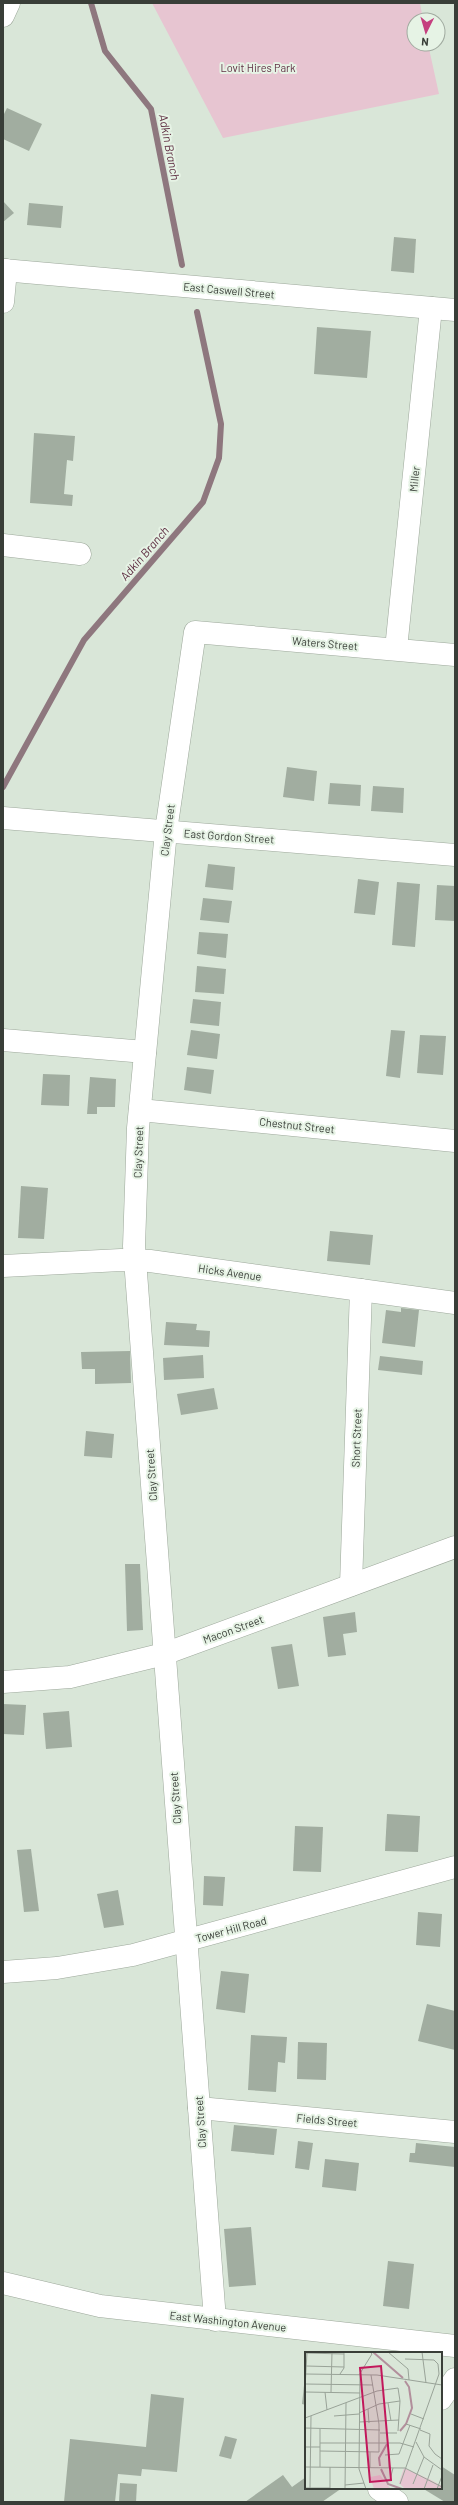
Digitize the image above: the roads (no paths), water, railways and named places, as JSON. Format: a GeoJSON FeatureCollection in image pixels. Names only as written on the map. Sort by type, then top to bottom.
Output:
{"type":"FeatureCollection","features":[{"type":"Feature","properties":{"kind":"street"},"geometry":{"type":"LineString","coordinates":[[3,16],[9,3]]}},
{"type":"Feature","properties":{"kind":"street"},"geometry":{"type":"LineString","coordinates":[[3,302],[5,270]]}},
{"type":"Feature","properties":{"kind":"street","name":"East Caswell Street"},"geometry":{"type":"LineString","coordinates":[[5,270],[455,310]]}},
{"type":"Feature","properties":{"kind":"street","name":"Miller"},"geometry":{"type":"LineString","coordinates":[[396,649],[431,308]]}},
{"type":"Feature","properties":{"kind":"street"},"geometry":{"type":"LineString","coordinates":[[3,545],[80,554]]}},
{"type":"Feature","properties":{"kind":"street","name":"Waters Street"},"geometry":{"type":"LineString","coordinates":[[195,632],[455,655]]}},
{"type":"Feature","properties":{"kind":"street","name":"Clay Street"},"geometry":{"type":"LineString","coordinates":[[195,632],[166,831],[140,1110],[135,1260],[215,2320]]}},
{"type":"Feature","properties":{"kind":"street","name":"East Gordon Street"},"geometry":{"type":"LineString","coordinates":[[3,818],[455,855]]}},
{"type":"Feature","properties":{"kind":"street"},"geometry":{"type":"LineString","coordinates":[[3,1040],[145,1052]]}},
{"type":"Feature","properties":{"kind":"street","name":"Chestnut Street"},"geometry":{"type":"LineString","coordinates":[[140,1110],[455,1141]]}},
{"type":"Feature","properties":{"kind":"street","name":"Hicks Avenue"},"geometry":{"type":"LineString","coordinates":[[3,1266],[135,1260],[455,1303]]}},
{"type":"Feature","properties":{"kind":"street","name":"Short Street"},"geometry":{"type":"LineString","coordinates":[[351,1585],[361,1290]]}},
{"type":"Feature","properties":{"kind":"street","name":"Macon Street"},"geometry":{"type":"LineString","coordinates":[[3,1682],[70,1677],[164,1654],[455,1547]]}},
{"type":"Feature","properties":{"kind":"street","name":"Tower Hill Road"},"geometry":{"type":"LineString","coordinates":[[3,1972],[57,1968],[101,1961],[186,1941],[455,1867]]}},
{"type":"Feature","properties":{"kind":"street","name":"Fields Street"},"geometry":{"type":"LineString","coordinates":[[199,2108],[455,2132]]}},
{"type":"Feature","properties":{"kind":"street","name":"East Washington Avenue"},"geometry":{"type":"LineString","coordinates":[[3,2283],[100,2306],[455,2346]]}},
{"type":"Feature","properties":{"kind":"street"},"geometry":{"type":"LineString","coordinates":[[442,2398],[455,2379]]}},
{"type":"Feature","properties":{"kind":"street"},"geometry":{"type":"LineString","coordinates":[[376,2493],[397,2502]]}},
{"type":"Feature","properties":{"kind":"waterway","name":"Adkin Branch"},"geometry":{"type":"LineString","coordinates":[[91,3],[105,51],[151,109],[182,265]]}},
{"type":"Feature","properties":{"kind":"waterway","name":"Adkin Branch"},"geometry":{"type":"LineString","coordinates":[[3,787],[84,640],[203,502],[219,458],[221,424],[197,312]]}},
{"type":"Feature","properties":{"kind":"park label","name":"Lovit Hires Park"},"geometry":{"type":"Point","coordinates":[258,67]}}]}
